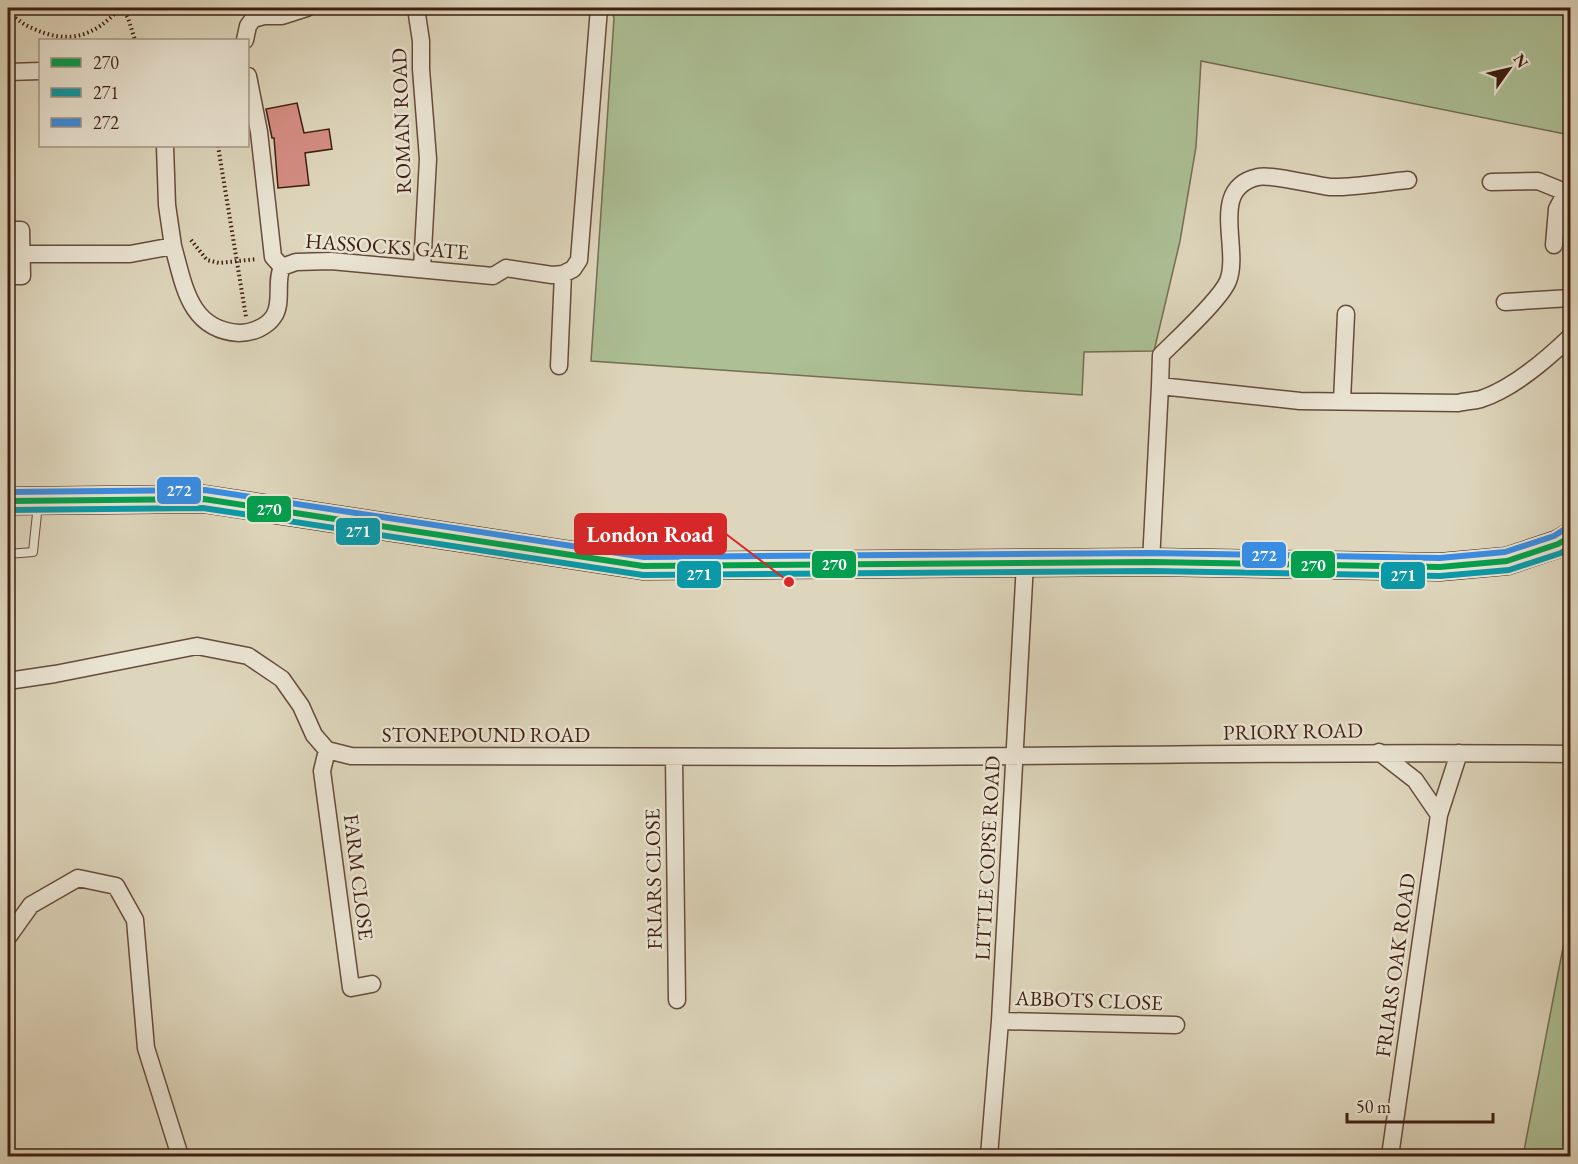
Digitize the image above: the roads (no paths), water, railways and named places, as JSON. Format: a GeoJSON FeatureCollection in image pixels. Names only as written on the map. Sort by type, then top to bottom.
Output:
{"type":"FeatureCollection","features":[{"type":"Feature","properties":{"kind":"main road"},"geometry":{"type":"LineString","coordinates":[[8,501],[204,499],[643,566],[1150,562],[1440,567],[1507,561],[1558,544],[1570,537]]}},
{"type":"Feature","properties":{"kind":"street"},"geometry":{"type":"LineString","coordinates":[[244,39],[253,19],[264,15],[282,16],[308,8]]}},
{"type":"Feature","properties":{"kind":"street","name":"ROMAN ROAD"},"geometry":{"type":"LineString","coordinates":[[416,8],[421,41],[428,159],[422,269]]}},
{"type":"Feature","properties":{"kind":"street"},"geometry":{"type":"LineString","coordinates":[[559,366],[563,274],[573,269],[579,260],[599,8]]}},
{"type":"Feature","properties":{"kind":"street"},"geometry":{"type":"LineString","coordinates":[[8,72],[39,71]]}},
{"type":"Feature","properties":{"kind":"street"},"geometry":{"type":"LineString","coordinates":[[249,81],[259,132],[277,262]]}},
{"type":"Feature","properties":{"kind":"street"},"geometry":{"type":"LineString","coordinates":[[22,254],[130,254],[173,240],[167,205],[165,147]]}},
{"type":"Feature","properties":{"kind":"street"},"geometry":{"type":"LineString","coordinates":[[1150,562],[1161,355],[1190,326],[1228,280],[1230,200],[1240,184],[1260,177],[1332,187],[1408,180]]}},
{"type":"Feature","properties":{"kind":"street"},"geometry":{"type":"LineString","coordinates":[[1491,182],[1538,181],[1568,193],[1557,209],[1554,245]]}},
{"type":"Feature","properties":{"kind":"street"},"geometry":{"type":"LineString","coordinates":[[8,230],[21,230],[22,254],[22,276],[8,276]]}},
{"type":"Feature","properties":{"kind":"street","name":"HASSOCKS GATE"},"geometry":{"type":"LineString","coordinates":[[173,240],[189,300],[202,319],[223,331],[259,330],[275,315],[280,290],[277,262],[331,261],[493,276],[506,268],[552,275],[563,274]]}},
{"type":"Feature","properties":{"kind":"street"},"geometry":{"type":"LineString","coordinates":[[1505,302],[1570,298]]}},
{"type":"Feature","properties":{"kind":"street"},"geometry":{"type":"LineString","coordinates":[[1342,401],[1346,314]]}},
{"type":"Feature","properties":{"kind":"street"},"geometry":{"type":"LineString","coordinates":[[1160,386],[1300,401],[1458,403],[1481,399],[1503,388],[1544,362],[1570,337]]}},
{"type":"Feature","properties":{"kind":"street","name":"LITTLE COPSE ROAD"},"geometry":{"type":"LineString","coordinates":[[989,1156],[1000,1020],[1025,563]]}},
{"type":"Feature","properties":{"kind":"street"},"geometry":{"type":"LineString","coordinates":[[8,681],[197,646],[248,656],[282,679],[301,706],[314,735],[327,750]]}},
{"type":"Feature","properties":{"kind":"street","name":"STONEPOUND ROAD"},"geometry":{"type":"LineString","coordinates":[[327,750],[351,756],[513,755],[674,758],[1016,756]]}},
{"type":"Feature","properties":{"kind":"street","name":"FARM CLOSE"},"geometry":{"type":"LineString","coordinates":[[327,750],[322,771],[351,988],[372,984]]}},
{"type":"Feature","properties":{"kind":"street"},"geometry":{"type":"LineString","coordinates":[[1379,752],[1415,780],[1439,815]]}},
{"type":"Feature","properties":{"kind":"street","name":"PRIORY ROAD"},"geometry":{"type":"LineString","coordinates":[[1016,756],[1379,752],[1570,754]]}},
{"type":"Feature","properties":{"kind":"street","name":"FRIARS OAK ROAD"},"geometry":{"type":"LineString","coordinates":[[1390,1156],[1439,815],[1459,753]]}},
{"type":"Feature","properties":{"kind":"street","name":"FRIARS CLOSE"},"geometry":{"type":"LineString","coordinates":[[674,758],[677,1000]]}},
{"type":"Feature","properties":{"kind":"street"},"geometry":{"type":"LineString","coordinates":[[8,937],[31,905],[78,878],[117,886],[135,920],[146,1048],[180,1156]]}},
{"type":"Feature","properties":{"kind":"street","name":"ABBOTS CLOSE"},"geometry":{"type":"LineString","coordinates":[[1000,1020],[1176,1025]]}},
{"type":"Feature","properties":{"kind":"lane"},"geometry":{"type":"LineString","coordinates":[[8,554],[33,552],[38,501]]}},
{"type":"Feature","properties":{"kind":"place","name":"London Road"},"geometry":{"type":"Point","coordinates":[789,582]}}]}
